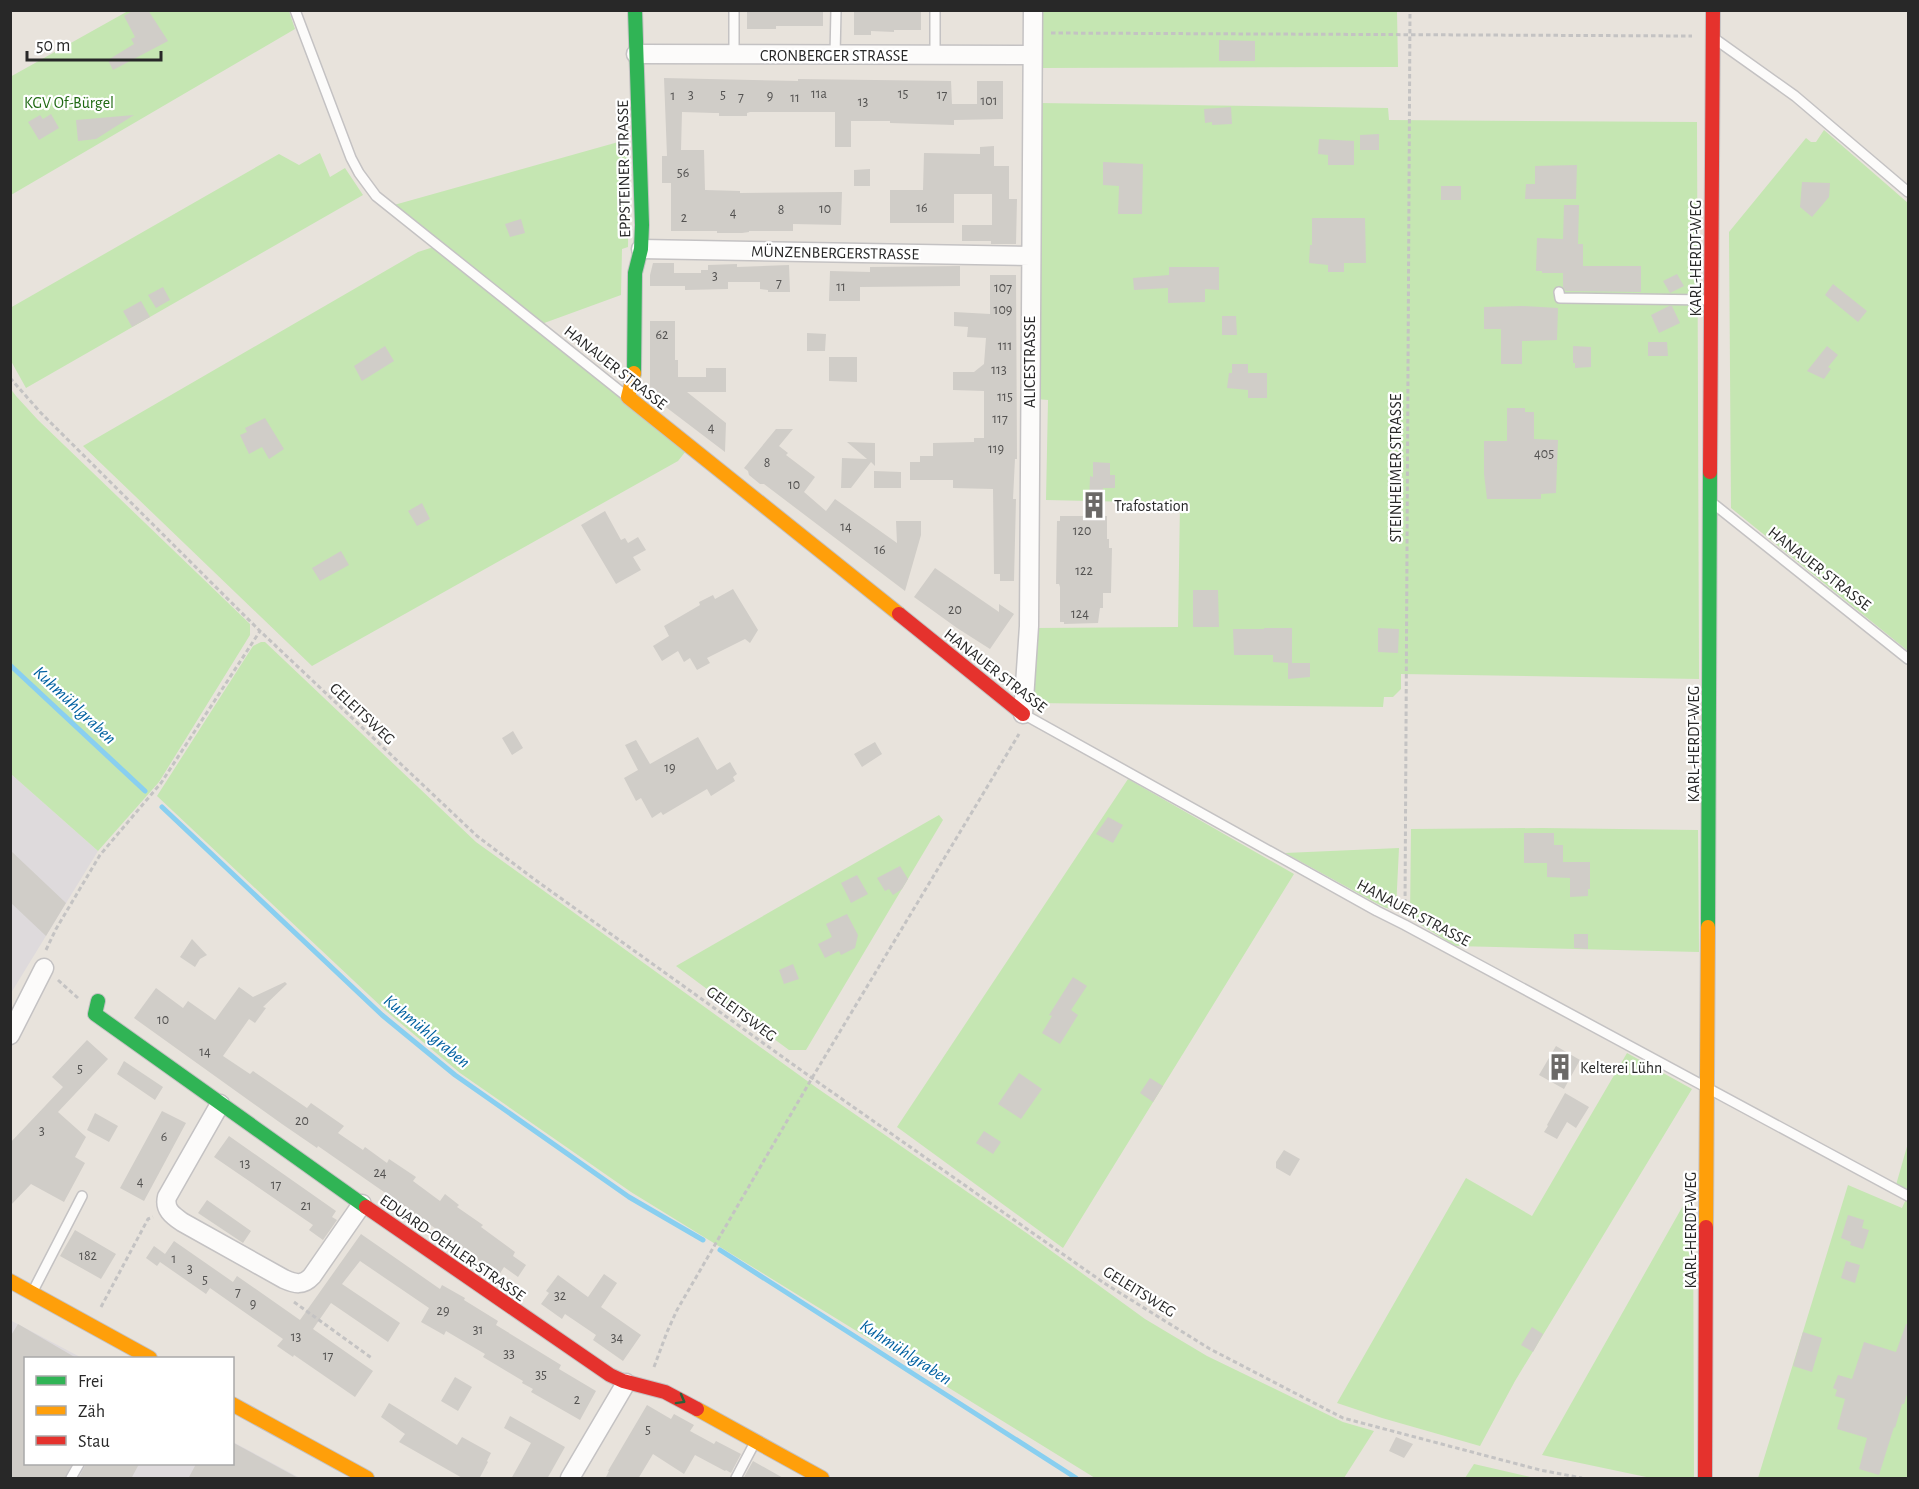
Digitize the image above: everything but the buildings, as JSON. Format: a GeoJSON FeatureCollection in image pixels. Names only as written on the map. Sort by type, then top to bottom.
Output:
{"type":"FeatureCollection","features":[{"type":"Feature","properties":{"kind":"street","name":"EPPSTEINER STRASSE"},"geometry":{"type":"LineString","coordinates":[[628,397],[634,376],[635,273],[641,249],[642,225],[635,10]]}},
{"type":"Feature","properties":{"kind":"street","name":"ALICESTRASSE"},"geometry":{"type":"LineString","coordinates":[[1023,714],[1029,626],[1033,10]]}},
{"type":"Feature","properties":{"kind":"street","name":"KARL-HERDT-WEG"},"geometry":{"type":"LineString","coordinates":[[1705,1479],[1713,10]]}},
{"type":"Feature","properties":{"kind":"street","name":"CRONBERGER STRASSE"},"geometry":{"type":"LineString","coordinates":[[636,54],[1032,55]]}},
{"type":"Feature","properties":{"kind":"street","name":"MÜNZENBERGERSTRASSE"},"geometry":{"type":"LineString","coordinates":[[641,249],[1030,256]]}},
{"type":"Feature","properties":{"kind":"street","name":"HANAUER STRASSE"},"geometry":{"type":"LineString","coordinates":[[628,397],[1023,714]]}},
{"type":"Feature","properties":{"kind":"street"},"geometry":{"type":"LineString","coordinates":[[10,1035],[44,968]]}},
{"type":"Feature","properties":{"kind":"street","name":"EDUARD-OEHLER-STRASSE"},"geometry":{"type":"LineString","coordinates":[[98,1001],[95,1014],[362,1204],[610,1375],[626,1383],[666,1392],[822,1479]]}},
{"type":"Feature","properties":{"kind":"street"},"geometry":{"type":"LineString","coordinates":[[220,1104],[167,1197],[167,1208],[172,1215],[284,1280],[301,1284],[312,1276],[362,1204]]}},
{"type":"Feature","properties":{"kind":"street"},"geometry":{"type":"LineString","coordinates":[[10,1281],[141,1356]]}},
{"type":"Feature","properties":{"kind":"street"},"geometry":{"type":"LineString","coordinates":[[570,1479],[626,1383]]}},
{"type":"Feature","properties":{"kind":"street"},"geometry":{"type":"LineString","coordinates":[[234,1405],[367,1479]]}},
{"type":"Feature","properties":{"kind":"lane","name":"HANAUER STRASSE"},"geometry":{"type":"LineString","coordinates":[[295,10],[351,158],[376,196],[628,397]]}},
{"type":"Feature","properties":{"kind":"lane"},"geometry":{"type":"LineString","coordinates":[[734,10],[734,54]]}},
{"type":"Feature","properties":{"kind":"lane"},"geometry":{"type":"LineString","coordinates":[[835,55],[836,10]]}},
{"type":"Feature","properties":{"kind":"lane"},"geometry":{"type":"LineString","coordinates":[[935,10],[935,55]]}},
{"type":"Feature","properties":{"kind":"lane"},"geometry":{"type":"LineString","coordinates":[[1712,36],[1795,96],[1908,192]]}},
{"type":"Feature","properties":{"kind":"lane"},"geometry":{"type":"LineString","coordinates":[[1559,292],[1560,298],[1711,300]]}},
{"type":"Feature","properties":{"kind":"lane","name":"HANAUER STRASSE"},"geometry":{"type":"LineString","coordinates":[[1710,502],[1908,659]]}},
{"type":"Feature","properties":{"kind":"lane","name":"HANAUER STRASSE"},"geometry":{"type":"LineString","coordinates":[[1023,714],[1377,912],[1908,1196]]}},
{"type":"Feature","properties":{"kind":"lane"},"geometry":{"type":"LineString","coordinates":[[32,1293],[82,1196]]}},
{"type":"Feature","properties":{"kind":"lane"},"geometry":{"type":"LineString","coordinates":[[736,1479],[756,1442]]}},
{"type":"Feature","properties":{"kind":"lane"},"geometry":{"type":"LineString","coordinates":[[71,1479],[78,1465]]}},
{"type":"Feature","properties":{"kind":"path","name":"STEINHEIMER STRASSE"},"geometry":{"type":"LineString","coordinates":[[1405,925],[1410,10]]}},
{"type":"Feature","properties":{"kind":"path"},"geometry":{"type":"LineString","coordinates":[[1032,33],[1712,36]]}},
{"type":"Feature","properties":{"kind":"path","name":"GELEITSWEG"},"geometry":{"type":"LineString","coordinates":[[10,378],[41,413],[260,631],[477,836],[812,1078],[1104,1283],[1210,1349],[1344,1418],[1582,1479]]}},
{"type":"Feature","properties":{"kind":"path"},"geometry":{"type":"LineString","coordinates":[[77,998],[44,968],[46,951],[52,937],[100,855],[160,783],[260,631]]}},
{"type":"Feature","properties":{"kind":"path"},"geometry":{"type":"LineString","coordinates":[[647,1386],[677,1310],[812,1078],[1022,730],[1023,714]]}},
{"type":"Feature","properties":{"kind":"path"},"geometry":{"type":"LineString","coordinates":[[91,1326],[148,1219],[167,1208]]}},
{"type":"Feature","properties":{"kind":"path"},"geometry":{"type":"LineString","coordinates":[[301,1284],[294,1302],[373,1359]]}},
{"type":"Feature","properties":{"kind":"shaded area"},"geometry":{"type":"Polygon","coordinates":[[[11,774],[98,851],[11,993],[11,774]]]}},
{"type":"Feature","properties":{"kind":"shaded area"},"geometry":{"type":"Polygon","coordinates":[[[10,1320],[80,1357],[24,1357],[24,1465],[234,1465],[234,1443],[300,1478],[11,1478],[10,1320]]]}},
{"type":"Feature","properties":{"kind":"green space","name":"KGV Of-Bürgel"},"geometry":{"type":"Polygon","coordinates":[[[128,11],[289,11],[295,29],[11,195],[10,77],[128,11]]]}},
{"type":"Feature","properties":{"kind":"green space"},"geometry":{"type":"Polygon","coordinates":[[[1040,11],[1397,11],[1398,67],[1039,68],[1040,11]]]}},
{"type":"Feature","properties":{"kind":"green space"},"geometry":{"type":"Polygon","coordinates":[[[1039,103],[1388,108],[1389,120],[1697,122],[1699,679],[1401,674],[1401,689],[1393,697],[1384,697],[1383,707],[1033,703],[1036,628],[1178,627],[1180,503],[1046,500],[1048,400],[1036,399],[1039,103]]]}},
{"type":"Feature","properties":{"kind":"green space"},"geometry":{"type":"Polygon","coordinates":[[[1824,130],[1908,203],[1908,651],[1731,508],[1729,232],[1806,138],[1811,142],[1816,142],[1824,130]]]}},
{"type":"Feature","properties":{"kind":"green space"},"geometry":{"type":"Polygon","coordinates":[[[629,139],[628,247],[622,249],[621,295],[536,326],[686,451],[678,461],[312,666],[83,446],[418,252],[443,244],[394,205],[629,139]]]}},
{"type":"Feature","properties":{"kind":"green space"},"geometry":{"type":"Polygon","coordinates":[[[320,153],[330,177],[345,168],[363,195],[26,388],[11,361],[10,308],[279,154],[299,165],[320,153]]]}},
{"type":"Feature","properties":{"kind":"green space"},"geometry":{"type":"Polygon","coordinates":[[[10,388],[38,420],[250,624],[250,635],[159,782],[98,851],[11,774],[10,388]]]}},
{"type":"Feature","properties":{"kind":"green space"},"geometry":{"type":"Polygon","coordinates":[[[265,642],[476,842],[817,1088],[1028,1234],[1145,1319],[1207,1356],[1343,1422],[1374,1431],[1344,1478],[1095,1478],[631,1192],[460,1073],[386,1011],[157,796],[253,646],[265,642]]]}},
{"type":"Feature","properties":{"kind":"green space"},"geometry":{"type":"Polygon","coordinates":[[[1128,779],[1294,874],[1063,1248],[897,1127],[1128,779]]]}},
{"type":"Feature","properties":{"kind":"green space"},"geometry":{"type":"Polygon","coordinates":[[[939,815],[943,820],[806,1050],[789,1050],[676,966],[939,815]]]}},
{"type":"Feature","properties":{"kind":"green space"},"geometry":{"type":"Polygon","coordinates":[[[1411,829],[1698,830],[1699,952],[1455,946],[1410,918],[1411,829]]]}},
{"type":"Feature","properties":{"kind":"green space"},"geometry":{"type":"Polygon","coordinates":[[[1399,848],[1396,909],[1386,908],[1376,903],[1285,853],[1399,848]]]}},
{"type":"Feature","properties":{"kind":"green space"},"geometry":{"type":"Polygon","coordinates":[[[1627,1053],[1692,1089],[1515,1381],[1480,1446],[1337,1403],[1466,1178],[1532,1216],[1627,1053]]]}},
{"type":"Feature","properties":{"kind":"green space"},"geometry":{"type":"Polygon","coordinates":[[[1908,1143],[1908,1191],[1896,1185],[1908,1143]]]}},
{"type":"Feature","properties":{"kind":"green space"},"geometry":{"type":"Polygon","coordinates":[[[1848,1185],[1902,1208],[1906,1199],[1908,1201],[1908,1478],[1758,1478],[1848,1185]]]}},
{"type":"Feature","properties":{"kind":"green space"},"geometry":{"type":"Polygon","coordinates":[[[1693,1188],[1694,1478],[1651,1478],[1542,1455],[1693,1188]]]}},
{"type":"Feature","properties":{"kind":"green space"},"geometry":{"type":"Polygon","coordinates":[[[1474,1464],[1535,1478],[1465,1478],[1474,1464]]]}},
{"type":"Feature","properties":{"kind":"waterway","name":"Kuhmühlgraben"},"geometry":{"type":"LineString","coordinates":[[10,665],[145,791]]}},
{"type":"Feature","properties":{"kind":"waterway","name":"Kuhmühlgraben"},"geometry":{"type":"LineString","coordinates":[[162,807],[382,1015],[455,1075],[629,1197],[703,1240]]}},
{"type":"Feature","properties":{"kind":"waterway","name":"Kuhmühlgraben"},"geometry":{"type":"LineString","coordinates":[[720,1250],[1076,1478]]}},
{"type":"Feature","properties":{"kind":"traffic: fast"},"geometry":{"type":"LineString","coordinates":[[634,373],[635,273],[641,249],[642,225],[635,10]]}},
{"type":"Feature","properties":{"kind":"traffic: fast"},"geometry":{"type":"LineString","coordinates":[[1708,927],[1710,472]]}},
{"type":"Feature","properties":{"kind":"traffic: fast"},"geometry":{"type":"LineString","coordinates":[[98,1001],[95,1014],[366,1207]]}},
{"type":"Feature","properties":{"kind":"traffic: slow"},"geometry":{"type":"LineString","coordinates":[[634,373],[628,397],[899,614]]}},
{"type":"Feature","properties":{"kind":"traffic: slow"},"geometry":{"type":"LineString","coordinates":[[1706,1227],[1708,927]]}},
{"type":"Feature","properties":{"kind":"traffic: slow"},"geometry":{"type":"LineString","coordinates":[[10,1281],[148,1357]]}},
{"type":"Feature","properties":{"kind":"traffic: slow"},"geometry":{"type":"LineString","coordinates":[[234,1405],[367,1478]]}},
{"type":"Feature","properties":{"kind":"traffic: slow"},"geometry":{"type":"LineString","coordinates":[[697,1409],[822,1478]]}},
{"type":"Feature","properties":{"kind":"traffic: jam"},"geometry":{"type":"LineString","coordinates":[[1710,472],[1713,10]]}},
{"type":"Feature","properties":{"kind":"traffic: jam"},"geometry":{"type":"LineString","coordinates":[[899,614],[1023,714]]}},
{"type":"Feature","properties":{"kind":"traffic: jam"},"geometry":{"type":"LineString","coordinates":[[366,1207],[610,1375],[623,1381],[665,1392],[697,1409]]}},
{"type":"Feature","properties":{"kind":"traffic: jam"},"geometry":{"type":"LineString","coordinates":[[1705,1478],[1706,1227]]}},
{"type":"Feature","properties":{"kind":"place","name":"Trafostation"},"geometry":{"type":"Point","coordinates":[1094,505]}},
{"type":"Feature","properties":{"kind":"place","name":"Kelterei Lühn"},"geometry":{"type":"Point","coordinates":[1560,1067]}}]}
